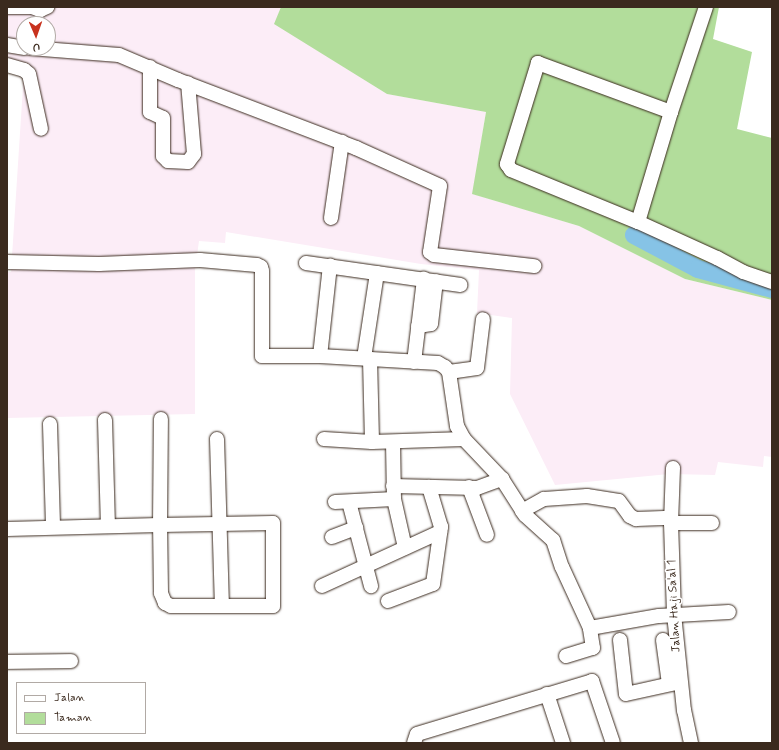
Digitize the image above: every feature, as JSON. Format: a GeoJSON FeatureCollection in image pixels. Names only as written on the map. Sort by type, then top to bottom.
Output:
{"type":"FeatureCollection","features":[{"type":"Feature","properties":{"kind":"street"},"geometry":{"type":"LineString","coordinates":[[7,7],[32,7],[40,10],[47,7]]}},
{"type":"Feature","properties":{"kind":"street"},"geometry":{"type":"LineString","coordinates":[[638,222],[671,112],[706,7]]}},
{"type":"Feature","properties":{"kind":"street"},"geometry":{"type":"LineString","coordinates":[[56,50],[119,55],[188,84],[342,142],[440,186],[430,252],[434,255],[534,266]]}},
{"type":"Feature","properties":{"kind":"street"},"geometry":{"type":"LineString","coordinates":[[671,112],[538,63],[507,164],[511,170],[638,222],[717,258],[742,272],[772,282]]}},
{"type":"Feature","properties":{"kind":"street"},"geometry":{"type":"LineString","coordinates":[[7,65],[24,70],[29,74],[41,129]]}},
{"type":"Feature","properties":{"kind":"street"},"geometry":{"type":"LineString","coordinates":[[150,67],[150,112],[163,118],[165,160],[188,162],[194,154],[188,84]]}},
{"type":"Feature","properties":{"kind":"street"},"geometry":{"type":"LineString","coordinates":[[331,218],[342,142]]}},
{"type":"Feature","properties":{"kind":"street"},"geometry":{"type":"LineString","coordinates":[[7,262],[99,264],[200,260],[257,265],[261,267],[262,271],[261,355],[320,356],[438,363],[449,372],[457,426],[464,439],[502,479],[522,511],[553,540],[562,567],[590,628],[593,648],[566,656]]}},
{"type":"Feature","properties":{"kind":"street"},"geometry":{"type":"LineString","coordinates":[[306,263],[460,284]]}},
{"type":"Feature","properties":{"kind":"street"},"geometry":{"type":"LineString","coordinates":[[320,356],[330,266]]}},
{"type":"Feature","properties":{"kind":"street"},"geometry":{"type":"LineString","coordinates":[[372,442],[367,359],[377,273]]}},
{"type":"Feature","properties":{"kind":"street"},"geometry":{"type":"LineString","coordinates":[[414,362],[418,326],[431,324],[430,280]]}},
{"type":"Feature","properties":{"kind":"street"},"geometry":{"type":"LineString","coordinates":[[449,372],[477,368],[484,320]]}},
{"type":"Feature","properties":{"kind":"street"},"geometry":{"type":"LineString","coordinates":[[7,529],[108,526],[160,525],[273,523],[273,606],[171,606],[165,602],[162,593],[160,525],[161,419]]}},
{"type":"Feature","properties":{"kind":"street"},"geometry":{"type":"LineString","coordinates":[[105,420],[108,526]]}},
{"type":"Feature","properties":{"kind":"street"},"geometry":{"type":"LineString","coordinates":[[50,424],[53,528]]}},
{"type":"Feature","properties":{"kind":"street"},"geometry":{"type":"LineString","coordinates":[[217,439],[218,524],[222,606]]}},
{"type":"Feature","properties":{"kind":"street"},"geometry":{"type":"LineString","coordinates":[[324,439],[393,442],[464,439]]}},
{"type":"Feature","properties":{"kind":"street"},"geometry":{"type":"LineString","coordinates":[[393,442],[393,493],[405,548]]}},
{"type":"Feature","properties":{"kind":"street","name":"Jalan Haji Sa'al 1"},"geometry":{"type":"LineString","coordinates":[[673,468],[671,521],[675,683],[691,743]]}},
{"type":"Feature","properties":{"kind":"street"},"geometry":{"type":"LineString","coordinates":[[335,502],[349,502],[429,487],[485,486],[502,479]]}},
{"type":"Feature","properties":{"kind":"street"},"geometry":{"type":"LineString","coordinates":[[388,601],[433,584],[440,522],[429,487]]}},
{"type":"Feature","properties":{"kind":"street"},"geometry":{"type":"LineString","coordinates":[[469,487],[487,535]]}},
{"type":"Feature","properties":{"kind":"street"},"geometry":{"type":"LineString","coordinates":[[522,511],[544,499],[587,496],[618,501],[633,518],[712,523]]}},
{"type":"Feature","properties":{"kind":"street"},"geometry":{"type":"LineString","coordinates":[[349,502],[364,567],[370,586]]}},
{"type":"Feature","properties":{"kind":"street"},"geometry":{"type":"LineString","coordinates":[[332,537],[356,528]]}},
{"type":"Feature","properties":{"kind":"street"},"geometry":{"type":"LineString","coordinates":[[322,586],[440,532]]}},
{"type":"Feature","properties":{"kind":"street"},"geometry":{"type":"LineString","coordinates":[[590,628],[674,614],[728,612]]}},
{"type":"Feature","properties":{"kind":"street"},"geometry":{"type":"LineString","coordinates":[[620,640],[626,694],[675,683],[663,640]]}},
{"type":"Feature","properties":{"kind":"street"},"geometry":{"type":"LineString","coordinates":[[7,662],[71,661]]}},
{"type":"Feature","properties":{"kind":"street"},"geometry":{"type":"LineString","coordinates":[[414,743],[418,734],[592,681],[613,743]]}},
{"type":"Feature","properties":{"kind":"street"},"geometry":{"type":"LineString","coordinates":[[547,694],[563,743]]}},
{"type":"Feature","properties":{"kind":"shaded area"},"geometry":{"type":"Polygon","coordinates":[[[7,7],[281,7],[275,24],[387,94],[486,112],[473,194],[579,226],[685,279],[772,300],[772,457],[764,456],[763,467],[718,462],[715,475],[669,474],[555,485],[510,394],[512,318],[477,313],[479,270],[421,264],[226,232],[225,243],[199,241],[195,270],[195,414],[7,418],[7,272],[11,272],[24,71],[7,68],[7,7]]]}},
{"type":"Feature","properties":{"kind":"green space"},"geometry":{"type":"Polygon","coordinates":[[[281,7],[719,7],[713,39],[752,52],[737,129],[772,138],[772,300],[685,279],[579,226],[472,194],[486,112],[387,94],[274,24],[281,7]]]}},
{"type":"Feature","properties":{"kind":"waterway"},"geometry":{"type":"LineString","coordinates":[[634,235],[698,269],[772,289]]}}]}
